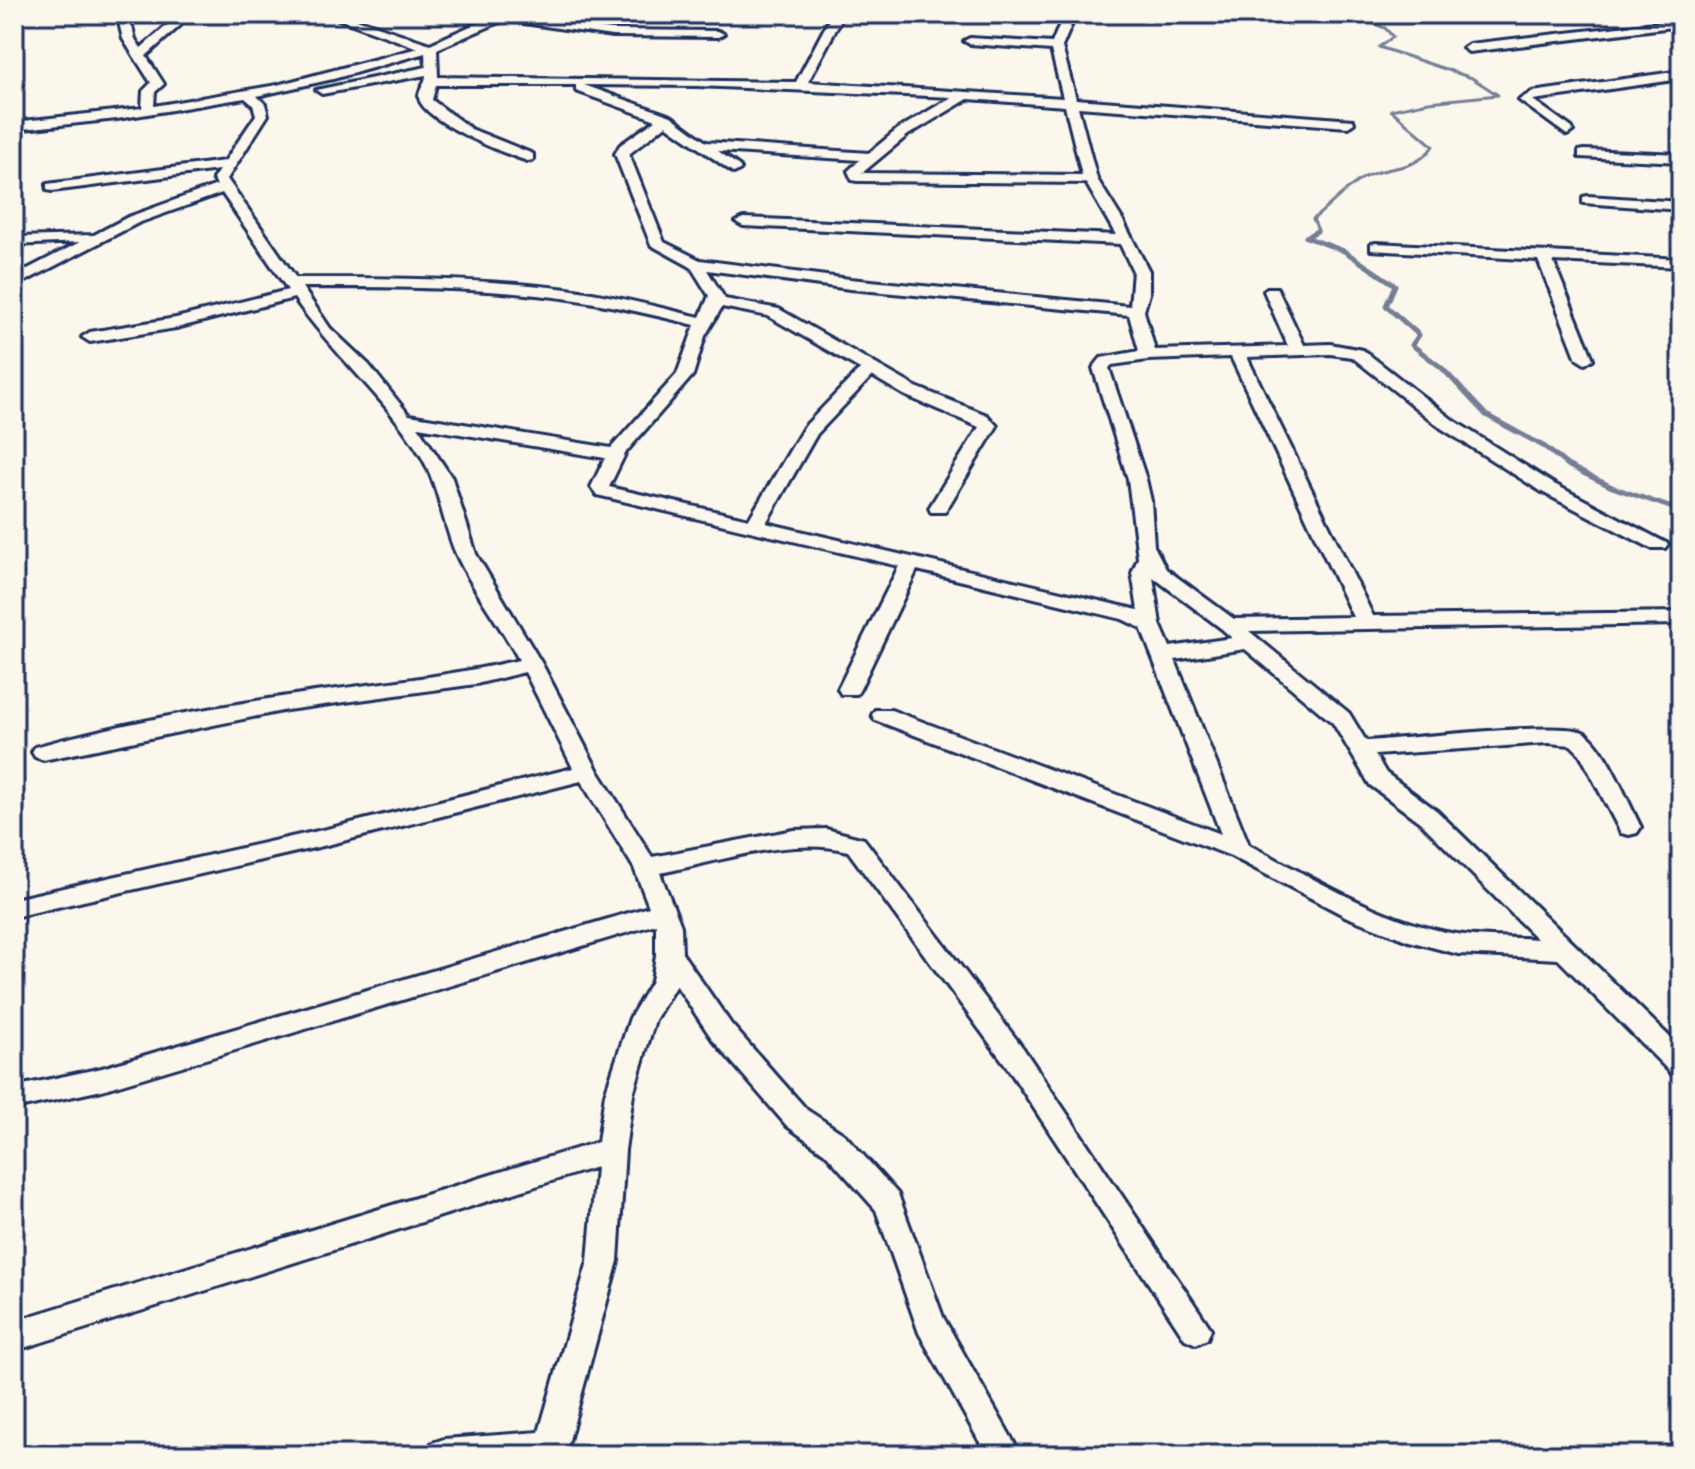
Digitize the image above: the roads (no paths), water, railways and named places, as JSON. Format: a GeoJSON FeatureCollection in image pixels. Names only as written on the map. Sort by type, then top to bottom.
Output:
{"type":"FeatureCollection","features":[{"type":"Feature","properties":{"kind":"street"},"geometry":{"type":"LineString","coordinates":[[123,14],[129,39],[158,84],[149,91],[148,110]]}},
{"type":"Feature","properties":{"kind":"street"},"geometry":{"type":"LineString","coordinates":[[140,55],[187,14]]}},
{"type":"Feature","properties":{"kind":"street"},"geometry":{"type":"LineString","coordinates":[[331,14],[431,48]]}},
{"type":"Feature","properties":{"kind":"street"},"geometry":{"type":"LineString","coordinates":[[800,86],[838,14]]}},
{"type":"Feature","properties":{"kind":"street"},"geometry":{"type":"LineString","coordinates":[[875,14],[884,14]]}},
{"type":"Feature","properties":{"kind":"street"},"geometry":{"type":"LineString","coordinates":[[1070,14],[1056,47],[1090,179],[1141,271],[1141,294],[1136,311],[1148,355]]}},
{"type":"Feature","properties":{"kind":"street"},"geometry":{"type":"LineString","coordinates":[[252,99],[431,48],[505,15],[612,33],[718,34]]}},
{"type":"Feature","properties":{"kind":"street"},"geometry":{"type":"LineString","coordinates":[[1469,48],[1681,23]]}},
{"type":"Feature","properties":{"kind":"street"},"geometry":{"type":"LineString","coordinates":[[970,41],[1056,47]]}},
{"type":"Feature","properties":{"kind":"street"},"geometry":{"type":"LineString","coordinates":[[431,48],[431,76],[426,101],[466,132],[528,157]]}},
{"type":"Feature","properties":{"kind":"street"},"geometry":{"type":"LineString","coordinates":[[1567,131],[1525,100],[1532,96],[1681,75]]}},
{"type":"Feature","properties":{"kind":"street"},"geometry":{"type":"LineString","coordinates":[[14,126],[431,76],[800,86],[1348,123]]}},
{"type":"Feature","properties":{"kind":"street"},"geometry":{"type":"LineString","coordinates":[[564,82],[666,119],[734,169]]}},
{"type":"Feature","properties":{"kind":"street"},"geometry":{"type":"LineString","coordinates":[[965,95],[903,132],[855,171],[857,177],[1090,179]]}},
{"type":"Feature","properties":{"kind":"street"},"geometry":{"type":"LineString","coordinates":[[252,99],[262,115],[220,179],[324,331],[363,369],[424,446],[443,478],[466,554],[532,664],[587,772],[646,867],[669,926],[665,982],[643,1018],[619,1094],[611,1150],[603,1261],[550,1451],[444,1455]]}},
{"type":"Feature","properties":{"kind":"street"},"geometry":{"type":"LineString","coordinates":[[666,119],[625,148],[622,154],[658,245],[696,264],[850,284],[1136,311]]}},
{"type":"Feature","properties":{"kind":"street"},"geometry":{"type":"LineString","coordinates":[[701,146],[876,157]]}},
{"type":"Feature","properties":{"kind":"street"},"geometry":{"type":"LineString","coordinates":[[1584,154],[1681,158]]}},
{"type":"Feature","properties":{"kind":"street"},"geometry":{"type":"LineString","coordinates":[[52,187],[229,165]]}},
{"type":"Feature","properties":{"kind":"street"},"geometry":{"type":"LineString","coordinates":[[14,282],[133,220],[225,187]]}},
{"type":"Feature","properties":{"kind":"street"},"geometry":{"type":"LineString","coordinates":[[1588,200],[1681,206]]}},
{"type":"Feature","properties":{"kind":"street"},"geometry":{"type":"LineString","coordinates":[[743,222],[1125,240]]}},
{"type":"Feature","properties":{"kind":"street"},"geometry":{"type":"LineString","coordinates":[[14,241],[59,241],[101,236]]}},
{"type":"Feature","properties":{"kind":"street"},"geometry":{"type":"LineString","coordinates":[[1376,247],[1681,263]]}},
{"type":"Feature","properties":{"kind":"street"},"geometry":{"type":"LineString","coordinates":[[1544,256],[1585,359]]}},
{"type":"Feature","properties":{"kind":"street"},"geometry":{"type":"LineString","coordinates":[[696,264],[717,296],[717,302],[697,336],[685,375],[615,454],[600,487],[603,491],[1129,614],[1150,624]]}},
{"type":"Feature","properties":{"kind":"street"},"geometry":{"type":"LineString","coordinates":[[90,337],[176,323],[296,287],[417,283],[571,295],[705,323]]}},
{"type":"Feature","properties":{"kind":"street"},"geometry":{"type":"LineString","coordinates":[[1272,291],[1298,350]]}},
{"type":"Feature","properties":{"kind":"street"},"geometry":{"type":"LineString","coordinates":[[717,302],[773,312],[910,391],[981,419],[988,426],[938,508]]}},
{"type":"Feature","properties":{"kind":"street"},"geometry":{"type":"LineString","coordinates":[[1658,544],[1548,488],[1447,424],[1357,353],[1330,349],[1148,355],[1107,361],[1101,368],[1137,479],[1148,558],[1159,573],[1229,625],[1341,718],[1378,779],[1429,817],[1681,1065]]}},
{"type":"Feature","properties":{"kind":"street"},"geometry":{"type":"LineString","coordinates":[[1237,352],[1366,622]]}},
{"type":"Feature","properties":{"kind":"street"},"geometry":{"type":"LineString","coordinates":[[754,527],[810,431],[871,368]]}},
{"type":"Feature","properties":{"kind":"street"},"geometry":{"type":"LineString","coordinates":[[404,420],[494,432],[615,454]]}},
{"type":"Feature","properties":{"kind":"street"},"geometry":{"type":"LineString","coordinates":[[1148,558],[1142,573],[1150,624],[1239,850]]}},
{"type":"Feature","properties":{"kind":"street"},"geometry":{"type":"LineString","coordinates":[[849,689],[910,564]]}},
{"type":"Feature","properties":{"kind":"street"},"geometry":{"type":"LineString","coordinates":[[1229,625],[1681,618]]}},
{"type":"Feature","properties":{"kind":"street"},"geometry":{"type":"LineString","coordinates":[[1163,655],[1250,642]]}},
{"type":"Feature","properties":{"kind":"street"},"geometry":{"type":"LineString","coordinates":[[43,752],[287,703],[476,677],[532,664]]}},
{"type":"Feature","properties":{"kind":"street"},"geometry":{"type":"LineString","coordinates":[[883,715],[1239,850],[1356,910],[1418,934],[1458,944],[1564,950]]}},
{"type":"Feature","properties":{"kind":"street"},"geometry":{"type":"LineString","coordinates":[[1360,749],[1548,736],[1577,738],[1589,750],[1629,827]]}},
{"type":"Feature","properties":{"kind":"street"},"geometry":{"type":"LineString","coordinates":[[14,908],[327,837],[587,772]]}},
{"type":"Feature","properties":{"kind":"street"},"geometry":{"type":"LineString","coordinates":[[646,867],[794,838],[826,837],[856,845],[1014,1056],[1196,1329]]}},
{"type":"Feature","properties":{"kind":"street"},"geometry":{"type":"LineString","coordinates":[[14,1098],[102,1079],[664,912]]}},
{"type":"Feature","properties":{"kind":"street"},"geometry":{"type":"LineString","coordinates":[[669,955],[722,1032],[797,1118],[835,1144],[888,1203],[930,1323],[1005,1455]]}},
{"type":"Feature","properties":{"kind":"street"},"geometry":{"type":"LineString","coordinates":[[14,1336],[611,1150]]}},
{"type":"Feature","properties":{"kind":"waterway"},"geometry":{"type":"LineString","coordinates":[[1313,233],[1318,230],[1313,219],[1353,185],[1367,176],[1411,164],[1433,146],[1391,110],[1429,102],[1498,95],[1472,78],[1379,47],[1393,37],[1385,28],[1349,14]]}},
{"type":"Feature","properties":{"kind":"waterway"},"geometry":{"type":"LineString","coordinates":[[1317,231],[1306,237],[1344,251],[1395,285],[1386,306],[1419,335],[1412,345],[1442,368],[1486,415],[1545,447],[1567,465],[1612,487],[1681,511]]}}]}
